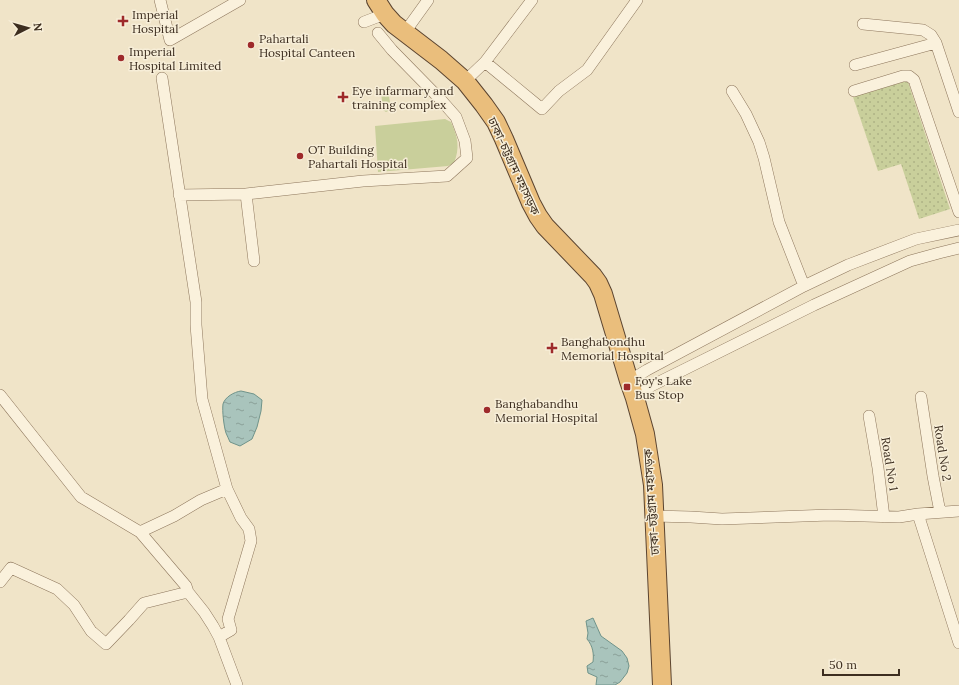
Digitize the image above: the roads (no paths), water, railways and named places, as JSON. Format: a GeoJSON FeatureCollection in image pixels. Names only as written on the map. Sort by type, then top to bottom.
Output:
{"type":"FeatureCollection","features":[{"type":"Feature","properties":{"kind":"highway","name":"ঢাকা-চট্টগ্রাম মহাসড়ক"},"geometry":{"type":"LineString","coordinates":[[381,7],[394,24],[441,60],[465,81],[484,105],[496,122],[538,216],[545,226],[593,276],[603,294],[635,398],[645,434],[649,457],[653,485],[662,685]]}},
{"type":"Feature","properties":{"kind":"street"},"geometry":{"type":"LineString","coordinates":[[160,0],[170,40],[240,0]]}},
{"type":"Feature","properties":{"kind":"street"},"geometry":{"type":"LineString","coordinates":[[405,32],[428,0]]}},
{"type":"Feature","properties":{"kind":"street"},"geometry":{"type":"LineString","coordinates":[[465,81],[486,62],[532,0]]}},
{"type":"Feature","properties":{"kind":"street"},"geometry":{"type":"LineString","coordinates":[[486,62],[542,109],[559,91],[587,70],[637,0]]}},
{"type":"Feature","properties":{"kind":"street"},"geometry":{"type":"LineString","coordinates":[[364,22],[381,7]]}},
{"type":"Feature","properties":{"kind":"street"},"geometry":{"type":"LineString","coordinates":[[863,24],[923,30],[931,34],[936,43],[959,112]]}},
{"type":"Feature","properties":{"kind":"street"},"geometry":{"type":"LineString","coordinates":[[179,195],[246,194],[363,181],[447,176],[467,158],[465,141],[456,118],[378,33]]}},
{"type":"Feature","properties":{"kind":"street"},"geometry":{"type":"LineString","coordinates":[[855,65],[936,43]]}},
{"type":"Feature","properties":{"kind":"street"},"geometry":{"type":"LineString","coordinates":[[854,91],[903,76],[909,76],[914,80],[959,212]]}},
{"type":"Feature","properties":{"kind":"street"},"geometry":{"type":"LineString","coordinates":[[162,78],[196,302],[202,399],[227,489],[241,518],[249,529],[251,542],[228,619],[230,630],[219,637]]}},
{"type":"Feature","properties":{"kind":"street"},"geometry":{"type":"LineString","coordinates":[[732,91],[746,114],[759,142],[779,222],[804,286]]}},
{"type":"Feature","properties":{"kind":"street"},"geometry":{"type":"LineString","coordinates":[[246,194],[254,261]]}},
{"type":"Feature","properties":{"kind":"street"},"geometry":{"type":"LineString","coordinates":[[629,381],[653,366],[804,286],[848,265],[903,243],[959,230]]}},
{"type":"Feature","properties":{"kind":"street"},"geometry":{"type":"LineString","coordinates":[[635,398],[650,386],[814,305],[910,261],[959,248]]}},
{"type":"Feature","properties":{"kind":"street"},"geometry":{"type":"LineString","coordinates":[[0,395],[80,497],[140,532],[186,586],[188,592],[207,617],[219,637],[237,685]]}},
{"type":"Feature","properties":{"kind":"street","name":"Road No 2"},"geometry":{"type":"LineString","coordinates":[[921,397],[940,512]]}},
{"type":"Feature","properties":{"kind":"street","name":"Road No 1"},"geometry":{"type":"LineString","coordinates":[[869,416],[878,468],[884,517]]}},
{"type":"Feature","properties":{"kind":"street"},"geometry":{"type":"LineString","coordinates":[[140,532],[174,516],[201,500],[227,489]]}},
{"type":"Feature","properties":{"kind":"street"},"geometry":{"type":"LineString","coordinates":[[654,516],[722,519],[830,516],[899,517],[959,511]]}},
{"type":"Feature","properties":{"kind":"street"},"geometry":{"type":"LineString","coordinates":[[918,514],[959,643]]}},
{"type":"Feature","properties":{"kind":"street"},"geometry":{"type":"LineString","coordinates":[[0,582],[11,568],[57,589],[74,605],[91,631],[106,644],[144,603],[188,592]]}},
{"type":"Feature","properties":{"kind":"water"},"geometry":{"type":"Polygon","coordinates":[[[241,391],[254,394],[262,400],[257,427],[252,439],[240,446],[230,442],[227,435],[224,423],[223,404],[228,397],[241,391]]]}},
{"type":"Feature","properties":{"kind":"water"},"geometry":{"type":"Polygon","coordinates":[[[593,618],[601,636],[622,651],[627,658],[629,666],[627,673],[620,682],[615,685],[596,685],[597,677],[588,673],[587,666],[593,662],[593,650],[587,639],[588,633],[586,621],[593,618]]]}},
{"type":"Feature","properties":{"kind":"place","name":"Imperial Hospital"},"geometry":{"type":"Point","coordinates":[123,21]}},
{"type":"Feature","properties":{"kind":"place","name":"Pahartali Hospital Canteen"},"geometry":{"type":"Point","coordinates":[251,45]}},
{"type":"Feature","properties":{"kind":"place","name":"Imperial Hospital Limited"},"geometry":{"type":"Point","coordinates":[121,58]}},
{"type":"Feature","properties":{"kind":"place","name":"Eye infarmary and training complex"},"geometry":{"type":"Point","coordinates":[343,97]}},
{"type":"Feature","properties":{"kind":"place","name":"OT Building Pahartali Hospital"},"geometry":{"type":"Point","coordinates":[300,156]}},
{"type":"Feature","properties":{"kind":"place","name":"Banghabondhu Memorial Hospital"},"geometry":{"type":"Point","coordinates":[552,348]}},
{"type":"Feature","properties":{"kind":"place","name":"Foy's Lake Bus Stop"},"geometry":{"type":"Point","coordinates":[627,387]}},
{"type":"Feature","properties":{"kind":"place","name":"Banghabandhu Memorial Hospital"},"geometry":{"type":"Point","coordinates":[487,410]}}]}
